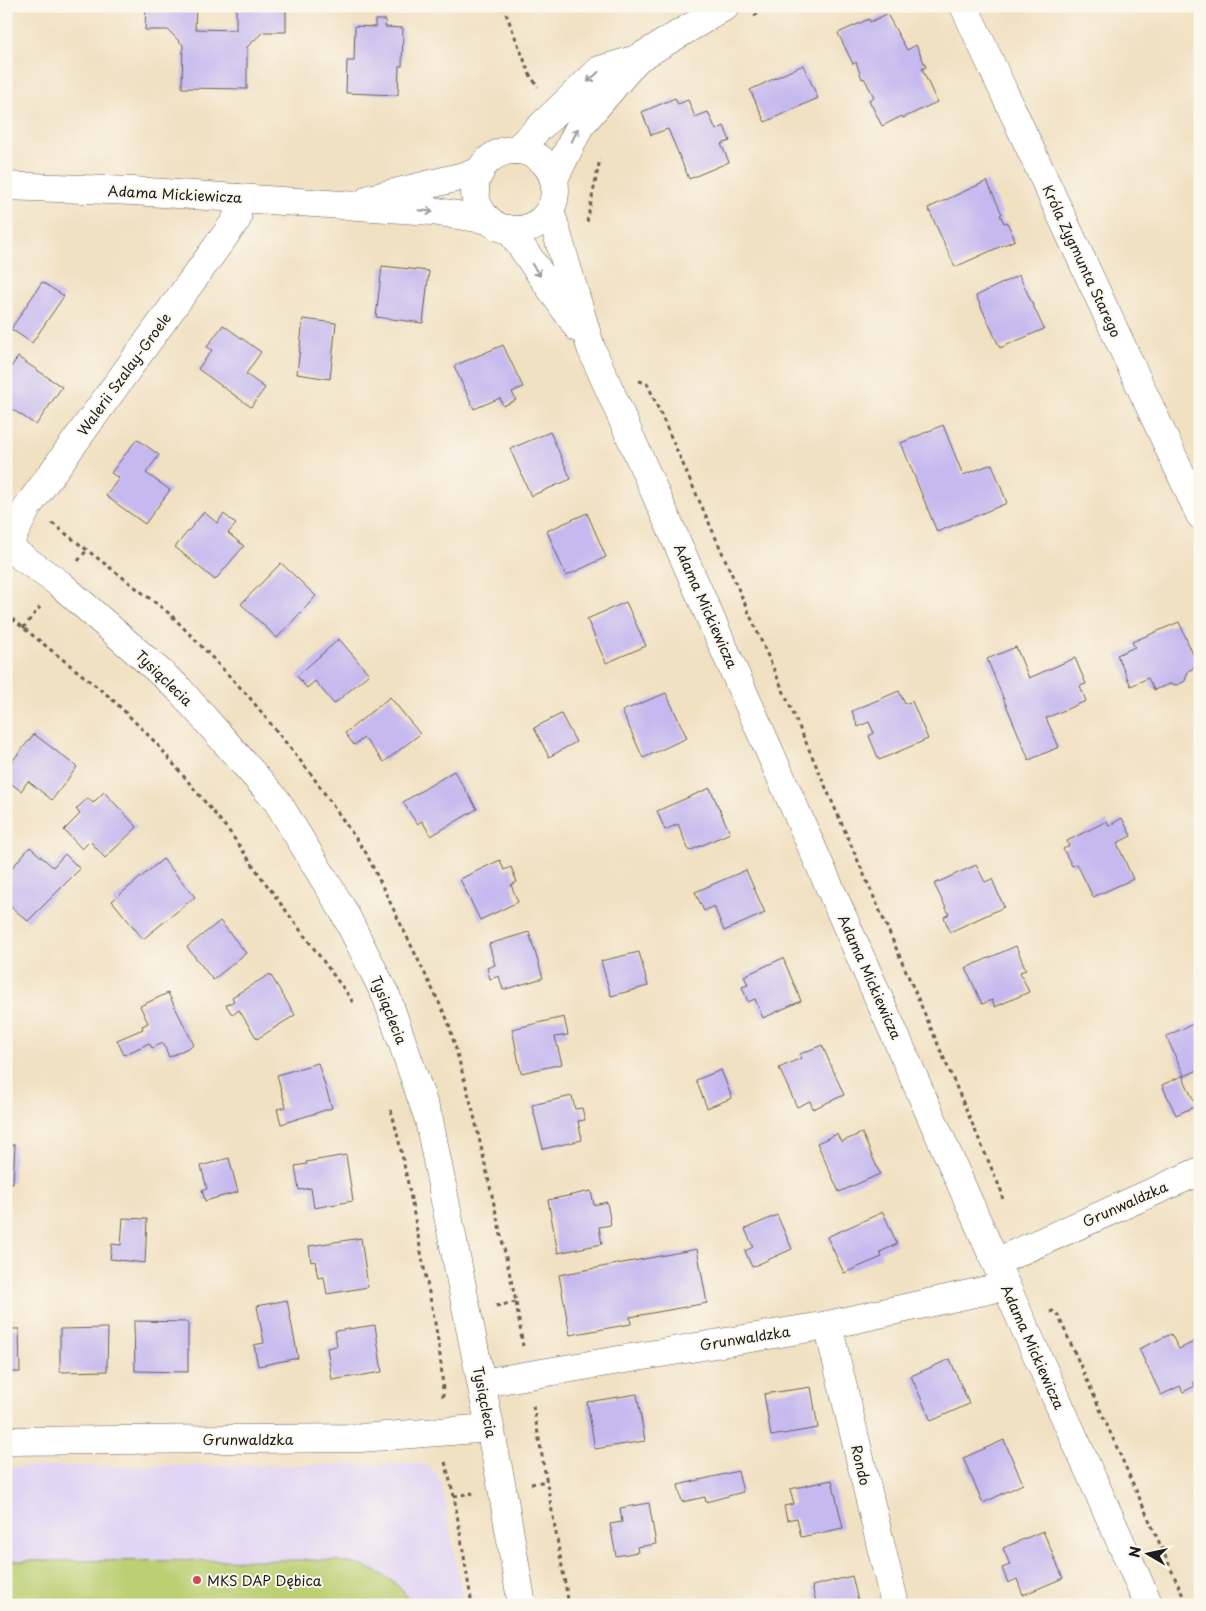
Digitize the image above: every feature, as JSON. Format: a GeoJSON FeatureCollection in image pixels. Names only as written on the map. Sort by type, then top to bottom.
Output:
{"type":"FeatureCollection","features":[{"type":"Feature","properties":{"kind":"street"},"geometry":{"type":"LineString","coordinates":[[516,150],[600,70],[637,59],[726,6]]}},
{"type":"Feature","properties":{"kind":"street","name":"Króla Zygmunta Starego"},"geometry":{"type":"LineString","coordinates":[[964,6],[1200,515]]}},
{"type":"Feature","properties":{"kind":"street"},"geometry":{"type":"LineString","coordinates":[[554,179],[580,126],[637,59]]}},
{"type":"Feature","properties":{"kind":"street"},"geometry":{"type":"LineString","coordinates":[[508,150],[516,150],[539,157],[554,179],[555,197],[550,210],[536,224],[526,228],[499,225],[483,213],[476,195],[476,186],[480,172],[489,160],[508,150]]}},
{"type":"Feature","properties":{"kind":"street","name":"Adama Mickiewicza"},"geometry":{"type":"LineString","coordinates":[[343,205],[480,172]]}},
{"type":"Feature","properties":{"kind":"street","name":"Adama Mickiewicza"},"geometry":{"type":"LineString","coordinates":[[6,186],[133,191],[432,211],[499,225],[592,348]]}},
{"type":"Feature","properties":{"kind":"street","name":"Walerii Szalay-Groele"},"geometry":{"type":"LineString","coordinates":[[7,548],[28,506],[237,219],[238,198]]}},
{"type":"Feature","properties":{"kind":"street","name":"Adama Mickiewicza"},"geometry":{"type":"LineString","coordinates":[[550,210],[592,348],[1149,1605]]}},
{"type":"Feature","properties":{"kind":"street","name":"Tysiąclecia"},"geometry":{"type":"LineString","coordinates":[[7,548],[60,584],[178,688],[277,801],[344,912],[387,998],[429,1120],[482,1382],[522,1605]]}},
{"type":"Feature","properties":{"kind":"street","name":"Grunwaldzka"},"geometry":{"type":"LineString","coordinates":[[482,1382],[828,1325],[1001,1274],[1200,1171]]}},
{"type":"Feature","properties":{"kind":"street","name":"Rondo"},"geometry":{"type":"LineString","coordinates":[[828,1325],[895,1605]]}},
{"type":"Feature","properties":{"kind":"street","name":"Grunwaldzka"},"geometry":{"type":"LineString","coordinates":[[6,1441],[360,1438],[490,1428]]}},
{"type":"Feature","properties":{"kind":"path"},"geometry":{"type":"LineString","coordinates":[[503,6],[530,75],[540,91]]}},
{"type":"Feature","properties":{"kind":"path"},"geometry":{"type":"LineString","coordinates":[[586,225],[600,156]]}},
{"type":"Feature","properties":{"kind":"path"},"geometry":{"type":"LineString","coordinates":[[632,379],[646,383],[953,1078],[1003,1194],[1001,1201]]}},
{"type":"Feature","properties":{"kind":"path"},"geometry":{"type":"LineString","coordinates":[[23,628],[42,605]]}},
{"type":"Feature","properties":{"kind":"path"},"geometry":{"type":"LineString","coordinates":[[6,614],[111,698],[157,744],[229,832],[353,1004]]}},
{"type":"Feature","properties":{"kind":"path"},"geometry":{"type":"LineString","coordinates":[[389,1103],[398,1139],[442,1361],[446,1462],[454,1496],[472,1605]]}},
{"type":"Feature","properties":{"kind":"path"},"geometry":{"type":"LineString","coordinates":[[1046,1313],[1053,1311],[1058,1315],[1187,1605]]}},
{"type":"Feature","properties":{"kind":"path"},"geometry":{"type":"LineString","coordinates":[[532,1398],[568,1605]]}},
{"type":"Feature","properties":{"kind":"shaded area"},"geometry":{"type":"Polygon","coordinates":[[[420,1464],[427,1466],[437,1474],[442,1486],[464,1605],[6,1605],[6,1467],[420,1464]]]}},
{"type":"Feature","properties":{"kind":"green space","name":"MKS DAP Dębica"},"geometry":{"type":"Polygon","coordinates":[[[325,1560],[351,1563],[375,1571],[396,1584],[413,1605],[6,1605],[6,1561],[325,1560]]]}},
{"type":"Feature","properties":{"kind":"building"},"geometry":{"type":"Polygon","coordinates":[[[146,6],[196,6],[195,29],[236,30],[236,6],[286,6],[286,32],[263,32],[247,47],[247,89],[182,88],[183,45],[168,30],[145,30],[146,6]]]}},
{"type":"Feature","properties":{"kind":"building"},"geometry":{"type":"Polygon","coordinates":[[[887,14],[907,50],[916,45],[926,67],[922,69],[937,102],[882,126],[869,100],[874,97],[864,78],[862,79],[856,62],[853,64],[838,33],[869,19],[870,22],[887,14]]]}},
{"type":"Feature","properties":{"kind":"building"},"geometry":{"type":"Polygon","coordinates":[[[375,20],[386,20],[385,27],[403,28],[402,66],[399,66],[398,95],[346,93],[347,61],[354,61],[355,26],[375,27],[375,20]]]}},
{"type":"Feature","properties":{"kind":"building"},"geometry":{"type":"Polygon","coordinates":[[[803,65],[818,98],[765,122],[750,90],[803,65]]]}},
{"type":"Feature","properties":{"kind":"building"},"geometry":{"type":"Polygon","coordinates":[[[675,98],[678,104],[688,100],[695,117],[708,112],[716,130],[724,126],[730,141],[721,144],[729,162],[689,179],[668,129],[651,135],[642,112],[675,98]]]}},
{"type":"Feature","properties":{"kind":"building"},"geometry":{"type":"Polygon","coordinates":[[[987,181],[1002,214],[1000,215],[1004,223],[1007,222],[1015,240],[955,267],[928,208],[987,181]]]}},
{"type":"Feature","properties":{"kind":"building"},"geometry":{"type":"Polygon","coordinates":[[[382,266],[429,271],[423,323],[376,317],[382,266]]]}},
{"type":"Feature","properties":{"kind":"building"},"geometry":{"type":"Polygon","coordinates":[[[1019,275],[1044,329],[1000,348],[976,296],[1019,275]]]}},
{"type":"Feature","properties":{"kind":"building"},"geometry":{"type":"Polygon","coordinates":[[[42,282],[64,296],[32,343],[11,329],[42,282]]]}},
{"type":"Feature","properties":{"kind":"building"},"geometry":{"type":"Polygon","coordinates":[[[303,319],[336,323],[330,379],[297,374],[303,319]]]}},
{"type":"Feature","properties":{"kind":"building"},"geometry":{"type":"Polygon","coordinates":[[[223,325],[261,352],[246,374],[265,388],[251,407],[198,369],[212,350],[207,347],[223,325]]]}},
{"type":"Feature","properties":{"kind":"building"},"geometry":{"type":"Polygon","coordinates":[[[503,345],[523,387],[512,392],[516,400],[503,406],[500,398],[474,409],[454,366],[503,345]]]}},
{"type":"Feature","properties":{"kind":"building"},"geometry":{"type":"Polygon","coordinates":[[[18,357],[62,387],[36,425],[6,405],[6,374],[18,357]]]}},
{"type":"Feature","properties":{"kind":"building"},"geometry":{"type":"Polygon","coordinates":[[[943,425],[963,475],[992,464],[1007,503],[937,532],[901,443],[943,425]]]}},
{"type":"Feature","properties":{"kind":"building"},"geometry":{"type":"Polygon","coordinates":[[[550,432],[571,479],[531,496],[510,449],[550,432]]]}},
{"type":"Feature","properties":{"kind":"building"},"geometry":{"type":"Polygon","coordinates":[[[137,439],[159,455],[146,473],[170,490],[145,524],[106,496],[119,478],[111,473],[137,439]]]}},
{"type":"Feature","properties":{"kind":"building"},"geometry":{"type":"Polygon","coordinates":[[[204,512],[217,523],[224,514],[236,524],[228,533],[244,546],[215,580],[175,547],[204,512]]]}},
{"type":"Feature","properties":{"kind":"building"},"geometry":{"type":"Polygon","coordinates":[[[587,513],[606,557],[566,576],[547,531],[587,513]]]}},
{"type":"Feature","properties":{"kind":"building"},"geometry":{"type":"Polygon","coordinates":[[[281,563],[316,596],[277,638],[241,604],[281,563]]]}},
{"type":"Feature","properties":{"kind":"building"},"geometry":{"type":"Polygon","coordinates":[[[626,602],[646,646],[606,663],[587,619],[626,602]]]}},
{"type":"Feature","properties":{"kind":"building"},"geometry":{"type":"Polygon","coordinates":[[[1179,622],[1198,666],[1188,671],[1185,681],[1177,685],[1170,684],[1154,690],[1148,678],[1131,686],[1117,655],[1135,647],[1132,642],[1179,622]]]}},
{"type":"Feature","properties":{"kind":"building"},"geometry":{"type":"Polygon","coordinates":[[[339,639],[369,674],[334,704],[315,681],[307,688],[297,676],[339,639]]]}},
{"type":"Feature","properties":{"kind":"building"},"geometry":{"type":"Polygon","coordinates":[[[1016,647],[1029,678],[1075,658],[1086,684],[1080,686],[1086,701],[1046,718],[1059,747],[1029,760],[987,659],[1016,647]]]}},
{"type":"Feature","properties":{"kind":"building"},"geometry":{"type":"Polygon","coordinates":[[[899,691],[905,704],[912,701],[928,739],[879,760],[869,736],[874,733],[869,722],[858,727],[852,711],[899,691]]]}},
{"type":"Feature","properties":{"kind":"building"},"geometry":{"type":"Polygon","coordinates":[[[666,693],[687,738],[643,758],[622,711],[666,693]]]}},
{"type":"Feature","properties":{"kind":"building"},"geometry":{"type":"Polygon","coordinates":[[[390,697],[420,734],[384,762],[364,738],[354,745],[345,733],[390,697]]]}},
{"type":"Feature","properties":{"kind":"building"},"geometry":{"type":"Polygon","coordinates":[[[561,714],[576,742],[549,757],[534,728],[561,714]]]}},
{"type":"Feature","properties":{"kind":"building"},"geometry":{"type":"Polygon","coordinates":[[[34,734],[77,767],[52,800],[28,781],[21,791],[6,780],[6,769],[34,734]]]}},
{"type":"Feature","properties":{"kind":"building"},"geometry":{"type":"Polygon","coordinates":[[[454,771],[477,809],[431,836],[422,821],[417,824],[403,802],[454,771]]]}},
{"type":"Feature","properties":{"kind":"building"},"geometry":{"type":"Polygon","coordinates":[[[710,788],[730,833],[689,851],[678,824],[665,830],[657,811],[710,788]]]}},
{"type":"Feature","properties":{"kind":"building"},"geometry":{"type":"Polygon","coordinates":[[[104,792],[137,827],[105,858],[90,841],[82,849],[64,830],[80,814],[76,809],[88,798],[93,803],[104,792]]]}},
{"type":"Feature","properties":{"kind":"building"},"geometry":{"type":"Polygon","coordinates":[[[1122,818],[1131,836],[1117,843],[1133,879],[1093,897],[1077,864],[1072,866],[1063,849],[1069,846],[1067,841],[1107,821],[1109,826],[1122,818]]]}},
{"type":"Feature","properties":{"kind":"building"},"geometry":{"type":"Polygon","coordinates":[[[30,847],[53,867],[65,854],[80,869],[28,921],[6,903],[6,867],[10,870],[30,847]]]}},
{"type":"Feature","properties":{"kind":"building"},"geometry":{"type":"Polygon","coordinates":[[[163,859],[195,897],[143,939],[112,901],[163,859]]]}},
{"type":"Feature","properties":{"kind":"building"},"geometry":{"type":"Polygon","coordinates":[[[500,860],[504,870],[511,867],[517,882],[511,885],[518,902],[480,920],[460,879],[500,860]]]}},
{"type":"Feature","properties":{"kind":"building"},"geometry":{"type":"Polygon","coordinates":[[[976,865],[985,882],[992,879],[1004,907],[950,932],[944,917],[949,914],[934,884],[976,865]]]}},
{"type":"Feature","properties":{"kind":"building"},"geometry":{"type":"Polygon","coordinates":[[[746,870],[765,913],[724,931],[714,906],[704,911],[695,892],[746,870]]]}},
{"type":"Feature","properties":{"kind":"building"},"geometry":{"type":"Polygon","coordinates":[[[220,921],[246,953],[213,980],[187,947],[220,921]]]}},
{"type":"Feature","properties":{"kind":"building"},"geometry":{"type":"Polygon","coordinates":[[[529,932],[543,978],[503,990],[499,976],[490,979],[487,968],[495,965],[489,944],[529,932]]]}},
{"type":"Feature","properties":{"kind":"building"},"geometry":{"type":"Polygon","coordinates":[[[1016,946],[1026,970],[1020,972],[1029,992],[995,1007],[992,1000],[982,1004],[966,968],[1016,946]]]}},
{"type":"Feature","properties":{"kind":"building"},"geometry":{"type":"Polygon","coordinates":[[[639,952],[648,986],[611,996],[601,961],[639,952]]]}},
{"type":"Feature","properties":{"kind":"building"},"geometry":{"type":"Polygon","coordinates":[[[783,958],[801,1001],[763,1018],[755,999],[748,1002],[742,987],[748,985],[744,976],[783,958]]]}},
{"type":"Feature","properties":{"kind":"building"},"geometry":{"type":"Polygon","coordinates":[[[270,974],[295,1015],[257,1039],[239,1010],[234,1014],[231,1013],[226,1005],[234,1001],[232,997],[270,974]]]}},
{"type":"Feature","properties":{"kind":"building"},"geometry":{"type":"Polygon","coordinates":[[[168,993],[194,1045],[169,1057],[163,1043],[152,1048],[149,1043],[124,1055],[117,1040],[143,1029],[142,1026],[148,1023],[140,1006],[168,993]]]}},
{"type":"Feature","properties":{"kind":"building"},"geometry":{"type":"Polygon","coordinates":[[[564,1017],[568,1035],[555,1037],[562,1064],[521,1073],[512,1029],[564,1017]]]}},
{"type":"Feature","properties":{"kind":"building"},"geometry":{"type":"Polygon","coordinates":[[[1200,1021],[1200,1069],[1183,1077],[1196,1106],[1176,1115],[1162,1085],[1184,1075],[1166,1036],[1200,1021]]]}},
{"type":"Feature","properties":{"kind":"building"},"geometry":{"type":"Polygon","coordinates":[[[822,1045],[844,1095],[813,1109],[810,1101],[797,1107],[779,1068],[801,1058],[800,1054],[822,1045]]]}},
{"type":"Feature","properties":{"kind":"building"},"geometry":{"type":"Polygon","coordinates":[[[318,1063],[332,1108],[281,1124],[277,1109],[286,1107],[277,1075],[318,1063]]]}},
{"type":"Feature","properties":{"kind":"building"},"geometry":{"type":"Polygon","coordinates":[[[721,1070],[732,1098],[707,1108],[696,1080],[721,1070]]]}},
{"type":"Feature","properties":{"kind":"building"},"geometry":{"type":"Polygon","coordinates":[[[572,1096],[575,1109],[582,1108],[585,1120],[578,1121],[582,1140],[543,1149],[532,1105],[572,1096]]]}},
{"type":"Feature","properties":{"kind":"building"},"geometry":{"type":"Polygon","coordinates":[[[862,1133],[880,1174],[839,1192],[817,1143],[837,1134],[841,1142],[862,1133]]]}},
{"type":"Feature","properties":{"kind":"building"},"geometry":{"type":"Polygon","coordinates":[[[6,1145],[15,1145],[13,1183],[6,1182],[6,1145]]]}},
{"type":"Feature","properties":{"kind":"building"},"geometry":{"type":"Polygon","coordinates":[[[346,1155],[353,1201],[314,1208],[311,1188],[299,1190],[295,1166],[307,1164],[306,1162],[346,1155]]]}},
{"type":"Feature","properties":{"kind":"building"},"geometry":{"type":"Polygon","coordinates":[[[229,1158],[238,1192],[205,1201],[202,1190],[207,1189],[201,1166],[229,1158]]]}},
{"type":"Feature","properties":{"kind":"building"},"geometry":{"type":"Polygon","coordinates":[[[591,1191],[594,1205],[607,1202],[611,1225],[599,1227],[602,1244],[558,1253],[548,1200],[591,1191]]]}},
{"type":"Feature","properties":{"kind":"building"},"geometry":{"type":"Polygon","coordinates":[[[883,1212],[897,1244],[880,1252],[882,1257],[844,1273],[827,1237],[883,1212]]]}},
{"type":"Feature","properties":{"kind":"building"},"geometry":{"type":"Polygon","coordinates":[[[777,1215],[792,1249],[752,1267],[745,1251],[753,1247],[745,1229],[777,1215]]]}},
{"type":"Feature","properties":{"kind":"building"},"geometry":{"type":"Polygon","coordinates":[[[123,1218],[147,1219],[145,1263],[110,1259],[112,1244],[121,1245],[123,1218]]]}},
{"type":"Feature","properties":{"kind":"building"},"geometry":{"type":"Polygon","coordinates":[[[361,1238],[368,1287],[327,1294],[324,1277],[318,1278],[315,1261],[311,1262],[309,1246],[361,1238]]]}},
{"type":"Feature","properties":{"kind":"building"},"geometry":{"type":"Polygon","coordinates":[[[697,1249],[707,1303],[630,1317],[631,1324],[570,1335],[559,1275],[697,1249]]]}},
{"type":"Feature","properties":{"kind":"building"},"geometry":{"type":"Polygon","coordinates":[[[287,1300],[298,1358],[258,1366],[254,1345],[264,1343],[257,1306],[287,1300]]]}},
{"type":"Feature","properties":{"kind":"building"},"geometry":{"type":"Polygon","coordinates":[[[134,1321],[188,1322],[188,1372],[135,1371],[134,1321]]]}},
{"type":"Feature","properties":{"kind":"building"},"geometry":{"type":"Polygon","coordinates":[[[375,1325],[382,1372],[332,1380],[327,1348],[337,1346],[335,1331],[375,1325]]]}},
{"type":"Feature","properties":{"kind":"building"},"geometry":{"type":"Polygon","coordinates":[[[108,1328],[107,1371],[60,1372],[60,1329],[108,1328]]]}},
{"type":"Feature","properties":{"kind":"building"},"geometry":{"type":"Polygon","coordinates":[[[6,1329],[19,1329],[20,1372],[6,1372],[6,1329]]]}},
{"type":"Feature","properties":{"kind":"building"},"geometry":{"type":"Polygon","coordinates":[[[1171,1334],[1179,1349],[1198,1340],[1200,1344],[1200,1378],[1193,1382],[1195,1386],[1183,1392],[1180,1386],[1161,1395],[1139,1349],[1171,1334]]]}},
{"type":"Feature","properties":{"kind":"building"},"geometry":{"type":"Polygon","coordinates":[[[950,1359],[969,1404],[931,1421],[911,1376],[950,1359]]]}},
{"type":"Feature","properties":{"kind":"building"},"geometry":{"type":"Polygon","coordinates":[[[811,1387],[818,1428],[771,1436],[764,1394],[811,1387]]]}},
{"type":"Feature","properties":{"kind":"building"},"geometry":{"type":"Polygon","coordinates":[[[637,1394],[645,1441],[595,1449],[587,1402],[637,1394]]]}},
{"type":"Feature","properties":{"kind":"building"},"geometry":{"type":"Polygon","coordinates":[[[1004,1440],[1023,1484],[983,1503],[963,1458],[1004,1440]]]}},
{"type":"Feature","properties":{"kind":"building"},"geometry":{"type":"Polygon","coordinates":[[[738,1471],[743,1492],[706,1502],[705,1497],[682,1502],[678,1485],[738,1471]]]}},
{"type":"Feature","properties":{"kind":"building"},"geometry":{"type":"Polygon","coordinates":[[[832,1480],[843,1528],[801,1537],[797,1518],[787,1520],[784,1506],[794,1504],[790,1489],[832,1480]]]}},
{"type":"Feature","properties":{"kind":"building"},"geometry":{"type":"Polygon","coordinates":[[[649,1503],[656,1544],[637,1547],[638,1552],[616,1556],[610,1524],[622,1522],[620,1508],[649,1503]]]}},
{"type":"Feature","properties":{"kind":"building"},"geometry":{"type":"Polygon","coordinates":[[[1043,1531],[1063,1578],[1023,1595],[1017,1579],[1008,1583],[1002,1568],[1010,1565],[1003,1548],[1043,1531]]]}},
{"type":"Feature","properties":{"kind":"building"},"geometry":{"type":"Polygon","coordinates":[[[852,1576],[859,1605],[809,1605],[816,1602],[812,1586],[852,1576]]]}},
{"type":"Feature","properties":{"kind":"place","name":"MKS DAP Dębica"},"geometry":{"type":"Point","coordinates":[197,1580]}}]}
